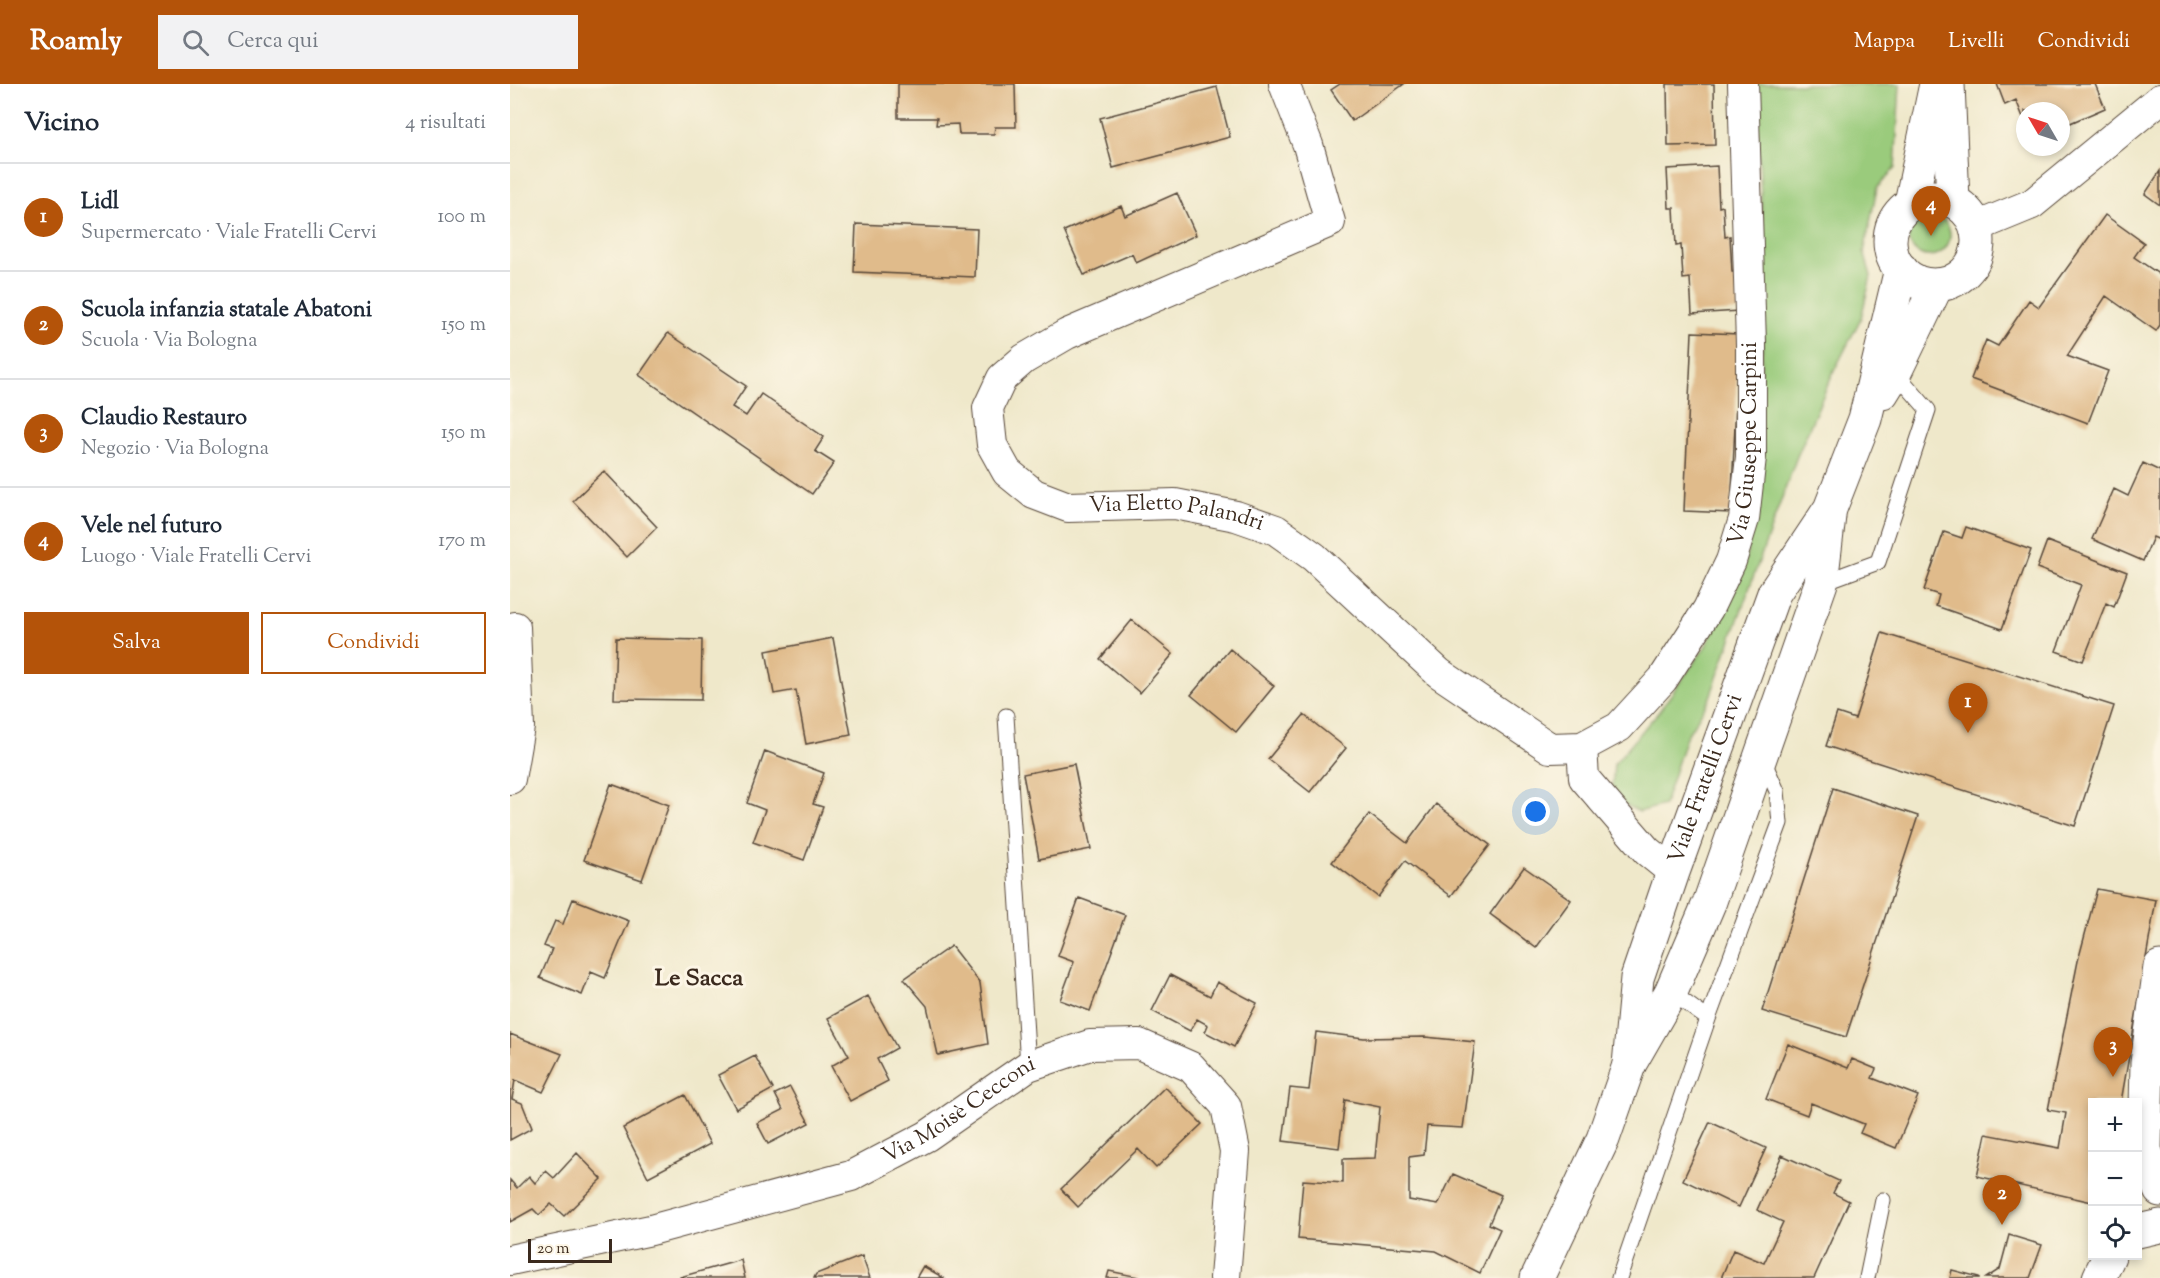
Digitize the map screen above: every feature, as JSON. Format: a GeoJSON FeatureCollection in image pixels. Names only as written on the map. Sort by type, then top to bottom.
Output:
{"type":"FeatureCollection","features":[{"type":"Feature","properties":{"kind":"main road"},"geometry":{"type":"LineString","coordinates":[[1911,203],[1936,84]]}},
{"type":"Feature","properties":{"kind":"main road"},"geometry":{"type":"LineString","coordinates":[[1948,84],[1953,201]]}},
{"type":"Feature","properties":{"kind":"main road"},"geometry":{"type":"LineString","coordinates":[[1932,197],[1953,201],[1968,212],[1976,227],[1978,247],[1970,266],[1956,279],[1937,285],[1913,280],[1901,269],[1891,250],[1892,229],[1896,219],[1911,203],[1932,197]]}},
{"type":"Feature","properties":{"kind":"main road"},"geometry":{"type":"LineString","coordinates":[[1865,420],[1901,269]]}},
{"type":"Feature","properties":{"kind":"main road"},"geometry":{"type":"LineString","coordinates":[[1865,420],[1895,372],[1937,285]]}},
{"type":"Feature","properties":{"kind":"main road","name":"Viale Fratelli Cervi"},"geometry":{"type":"LineString","coordinates":[[1629,1065],[1636,978],[1672,872],[1774,593],[1830,509],[1865,420]]}},
{"type":"Feature","properties":{"kind":"main road","name":"Viale Fratelli Cervi"},"geometry":{"type":"LineString","coordinates":[[1537,1278],[1603,1139],[1629,1065],[1671,992],[1710,901],[1821,583],[1830,509]]}},
{"type":"Feature","properties":{"kind":"main road"},"geometry":{"type":"LineString","coordinates":[[2139,1098],[2147,1063],[2160,967]]}},
{"type":"Feature","properties":{"kind":"main road"},"geometry":{"type":"LineString","coordinates":[[2147,1063],[2145,1150],[2160,1190]]}},
{"type":"Feature","properties":{"kind":"main road"},"geometry":{"type":"LineString","coordinates":[[1563,1278],[1577,1192]]}},
{"type":"Feature","properties":{"kind":"main road"},"geometry":{"type":"LineString","coordinates":[[2142,1231],[2160,1226]]}},
{"type":"Feature","properties":{"kind":"main road"},"geometry":{"type":"LineString","coordinates":[[2099,1278],[2107,1260]]}},
{"type":"Feature","properties":{"kind":"street","name":"Via Eletto Palandri"},"geometry":{"type":"LineString","coordinates":[[1284,84],[1308,145],[1330,222],[1067,334],[1024,359],[1002,378],[988,408],[992,445],[1007,472],[1016,480],[1034,494],[1068,507],[1175,504],[1236,516],[1276,530],[1314,557],[1439,673],[1550,748],[1582,747]]}},
{"type":"Feature","properties":{"kind":"street","name":"Via Giuseppe Carpini"},"geometry":{"type":"LineString","coordinates":[[1582,747],[1619,727],[1663,679],[1708,609],[1731,561],[1744,519],[1751,457],[1751,344],[1743,84]]}},
{"type":"Feature","properties":{"kind":"street"},"geometry":{"type":"LineString","coordinates":[[1976,227],[2032,204],[2160,99]]}},
{"type":"Feature","properties":{"kind":"street"},"geometry":{"type":"LineString","coordinates":[[510,779],[519,727],[515,627]]}},
{"type":"Feature","properties":{"kind":"street"},"geometry":{"type":"LineString","coordinates":[[1582,747],[1584,778],[1647,851],[1672,872]]}},
{"type":"Feature","properties":{"kind":"street","name":"Via Moisè Cecconi"},"geometry":{"type":"LineString","coordinates":[[510,1260],[651,1230],[851,1176],[927,1136],[1029,1066],[1090,1045],[1139,1044],[1191,1067],[1226,1106],[1235,1151],[1225,1278]]}},
{"type":"Feature","properties":{"kind":"lane"},"geometry":{"type":"LineString","coordinates":[[1821,583],[1878,562],[1928,410],[1895,372]]}},
{"type":"Feature","properties":{"kind":"lane"},"geometry":{"type":"LineString","coordinates":[[1006,716],[1029,1066]]}},
{"type":"Feature","properties":{"kind":"lane"},"geometry":{"type":"LineString","coordinates":[[1619,1278],[1708,1019],[1780,823],[1777,791],[1760,755]]}},
{"type":"Feature","properties":{"kind":"lane"},"geometry":{"type":"LineString","coordinates":[[1671,992],[1708,1019]]}},
{"type":"Feature","properties":{"kind":"lane"},"geometry":{"type":"LineString","coordinates":[[1867,1278],[1884,1200]]}},
{"type":"Feature","properties":{"kind":"green space"},"geometry":{"type":"Polygon","coordinates":[[[1755,84],[1900,84],[1895,168],[1877,188],[1864,252],[1871,276],[1861,318],[1832,375],[1796,459],[1709,700],[1686,737],[1664,805],[1639,812],[1623,804],[1612,788],[1614,764],[1660,710],[1704,649],[1730,601],[1747,554],[1763,343],[1764,251],[1755,84]]]}},
{"type":"Feature","properties":{"kind":"green space"},"geometry":{"type":"Polygon","coordinates":[[[1929,214],[1944,220],[1950,235],[1944,250],[1929,256],[1914,250],[1908,235],[1914,220],[1929,214]]]}},
{"type":"Feature","properties":{"kind":"building"},"geometry":{"type":"Polygon","coordinates":[[[898,84],[1015,84],[1016,127],[995,127],[994,134],[959,134],[958,124],[936,125],[937,118],[898,118],[898,84]]]}},
{"type":"Feature","properties":{"kind":"building"},"geometry":{"type":"Polygon","coordinates":[[[1340,84],[1404,84],[1352,121],[1331,90],[1340,84]]]}},
{"type":"Feature","properties":{"kind":"building"},"geometry":{"type":"Polygon","coordinates":[[[1667,84],[1714,84],[1715,145],[1668,146],[1667,84]]]}},
{"type":"Feature","properties":{"kind":"building"},"geometry":{"type":"Polygon","coordinates":[[[1997,84],[2095,84],[2105,108],[2070,123],[2070,102],[2017,102],[2016,100],[2005,105],[1997,84]]]}},
{"type":"Feature","properties":{"kind":"building"},"geometry":{"type":"Polygon","coordinates":[[[1217,87],[1230,137],[1113,168],[1100,118],[1217,87]]]}},
{"type":"Feature","properties":{"kind":"building"},"geometry":{"type":"Polygon","coordinates":[[[1717,166],[1719,207],[1723,206],[1725,237],[1730,236],[1732,272],[1737,272],[1739,311],[1692,314],[1690,278],[1683,279],[1681,245],[1676,246],[1674,208],[1669,208],[1667,169],[1717,166]]]}},
{"type":"Feature","properties":{"kind":"building"},"geometry":{"type":"Polygon","coordinates":[[[2160,171],[2160,205],[2145,194],[2160,171]]]}},
{"type":"Feature","properties":{"kind":"building"},"geometry":{"type":"Polygon","coordinates":[[[1177,193],[1196,235],[1136,263],[1132,254],[1084,275],[1064,231],[1121,206],[1125,216],[1177,193]]]}},
{"type":"Feature","properties":{"kind":"building"},"geometry":{"type":"Polygon","coordinates":[[[2105,215],[2144,243],[2134,257],[2160,275],[2160,325],[2156,331],[2106,296],[2067,356],[2108,371],[2088,423],[1971,379],[1986,340],[1998,346],[2029,300],[2039,307],[2105,215]]]}},
{"type":"Feature","properties":{"kind":"building"},"geometry":{"type":"Polygon","coordinates":[[[856,224],[977,229],[975,277],[854,272],[856,224]]]}},
{"type":"Feature","properties":{"kind":"building"},"geometry":{"type":"Polygon","coordinates":[[[1692,332],[1739,334],[1731,513],[1684,511],[1692,332]]]}},
{"type":"Feature","properties":{"kind":"building"},"geometry":{"type":"Polygon","coordinates":[[[668,333],[746,386],[732,407],[746,416],[761,394],[824,437],[815,451],[834,463],[812,494],[639,375],[668,333]]]}},
{"type":"Feature","properties":{"kind":"building"},"geometry":{"type":"Polygon","coordinates":[[[2143,463],[2160,471],[2160,540],[2153,537],[2143,561],[2092,539],[2114,489],[2128,496],[2143,463]]]}},
{"type":"Feature","properties":{"kind":"building"},"geometry":{"type":"Polygon","coordinates":[[[604,471],[657,527],[627,557],[573,501],[604,471]]]}},
{"type":"Feature","properties":{"kind":"building"},"geometry":{"type":"Polygon","coordinates":[[[1966,527],[2031,550],[2002,629],[1936,606],[1939,595],[1924,590],[1944,532],[1962,538],[1966,527]]]}},
{"type":"Feature","properties":{"kind":"building"},"geometry":{"type":"Polygon","coordinates":[[[2047,541],[2127,572],[2114,607],[2106,603],[2083,661],[2056,651],[2081,585],[2037,568],[2047,541]]]}},
{"type":"Feature","properties":{"kind":"building"},"geometry":{"type":"Polygon","coordinates":[[[1132,620],[1173,654],[1140,693],[1100,659],[1132,620]]]}},
{"type":"Feature","properties":{"kind":"building"},"geometry":{"type":"Polygon","coordinates":[[[1882,633],[2114,706],[2075,826],[1826,746],[1837,713],[1855,719],[1882,633]]]}},
{"type":"Feature","properties":{"kind":"building"},"geometry":{"type":"Polygon","coordinates":[[[616,638],[702,640],[701,700],[614,699],[616,638]]]}},
{"type":"Feature","properties":{"kind":"building"},"geometry":{"type":"Polygon","coordinates":[[[833,638],[851,735],[806,744],[796,690],[774,694],[766,651],[833,638]]]}},
{"type":"Feature","properties":{"kind":"building"},"geometry":{"type":"Polygon","coordinates":[[[1230,649],[1274,686],[1236,732],[1191,695],[1230,649]]]}},
{"type":"Feature","properties":{"kind":"building"},"geometry":{"type":"Polygon","coordinates":[[[1304,715],[1346,748],[1310,792],[1268,759],[1304,715]]]}},
{"type":"Feature","properties":{"kind":"building"},"geometry":{"type":"Polygon","coordinates":[[[765,751],[824,773],[813,804],[823,807],[804,860],[753,842],[765,810],[747,803],[765,751]]]}},
{"type":"Feature","properties":{"kind":"building"},"geometry":{"type":"Polygon","coordinates":[[[1074,764],[1091,849],[1039,859],[1023,774],[1074,764]]]}},
{"type":"Feature","properties":{"kind":"building"},"geometry":{"type":"Polygon","coordinates":[[[611,784],[669,805],[642,880],[584,860],[611,784]]]}},
{"type":"Feature","properties":{"kind":"building"},"geometry":{"type":"Polygon","coordinates":[[[1833,788],[1918,816],[1846,1037],[1762,1011],[1833,788]]]}},
{"type":"Feature","properties":{"kind":"building"},"geometry":{"type":"Polygon","coordinates":[[[1436,804],[1490,845],[1451,896],[1405,861],[1378,897],[1332,862],[1369,814],[1407,843],[1436,804]]]}},
{"type":"Feature","properties":{"kind":"building"},"geometry":{"type":"Polygon","coordinates":[[[1524,867],[1571,900],[1536,948],[1490,914],[1524,867]]]}},
{"type":"Feature","properties":{"kind":"building"},"geometry":{"type":"Polygon","coordinates":[[[2097,889],[2156,900],[2122,1098],[2088,1098],[2088,1201],[1977,1176],[1986,1134],[2060,1148],[2066,1113],[2048,1110],[2078,961],[2097,889]]]}},
{"type":"Feature","properties":{"kind":"building"},"geometry":{"type":"Polygon","coordinates":[[[1079,898],[1125,915],[1090,1011],[1060,1000],[1074,962],[1058,956],[1079,898]]]}},
{"type":"Feature","properties":{"kind":"building"},"geometry":{"type":"Polygon","coordinates":[[[573,899],[629,921],[605,978],[591,972],[582,995],[540,978],[552,949],[544,946],[555,921],[563,924],[573,899]]]}},
{"type":"Feature","properties":{"kind":"building"},"geometry":{"type":"Polygon","coordinates":[[[951,946],[980,983],[988,1044],[938,1055],[927,1006],[904,979],[951,946]]]}},
{"type":"Feature","properties":{"kind":"building"},"geometry":{"type":"Polygon","coordinates":[[[1170,975],[1210,996],[1217,982],[1257,1003],[1234,1047],[1205,1032],[1208,1025],[1197,1019],[1190,1031],[1152,1011],[1170,975]]]}},
{"type":"Feature","properties":{"kind":"building"},"geometry":{"type":"Polygon","coordinates":[[[868,996],[897,1048],[877,1059],[888,1081],[850,1101],[831,1066],[849,1056],[828,1018],[868,996]]]}},
{"type":"Feature","properties":{"kind":"building"},"geometry":{"type":"Polygon","coordinates":[[[1316,1032],[1364,1038],[1425,1037],[1475,1042],[1463,1128],[1427,1126],[1424,1155],[1409,1157],[1409,1200],[1438,1205],[1453,1174],[1501,1195],[1489,1224],[1500,1229],[1480,1273],[1436,1251],[1298,1239],[1303,1180],[1343,1183],[1343,1159],[1375,1158],[1380,1107],[1345,1100],[1339,1148],[1283,1141],[1290,1088],[1309,1090],[1316,1032]]]}},
{"type":"Feature","properties":{"kind":"building"},"geometry":{"type":"Polygon","coordinates":[[[510,1034],[562,1054],[543,1092],[515,1080],[512,1099],[522,1103],[532,1128],[510,1140],[510,1034]]]}},
{"type":"Feature","properties":{"kind":"building"},"geometry":{"type":"Polygon","coordinates":[[[1788,1044],[1848,1068],[1852,1059],[1876,1069],[1872,1078],[1918,1096],[1896,1148],[1860,1133],[1864,1124],[1811,1103],[1807,1115],[1766,1099],[1788,1044]]]}},
{"type":"Feature","properties":{"kind":"building"},"geometry":{"type":"Polygon","coordinates":[[[755,1056],[773,1089],[736,1109],[718,1075],[755,1056]]]}},
{"type":"Feature","properties":{"kind":"building"},"geometry":{"type":"Polygon","coordinates":[[[790,1087],[809,1123],[768,1144],[757,1123],[783,1110],[775,1094],[790,1087]]]}},
{"type":"Feature","properties":{"kind":"building"},"geometry":{"type":"Polygon","coordinates":[[[1165,1087],[1202,1124],[1156,1168],[1138,1149],[1078,1207],[1061,1189],[1165,1087]]]}},
{"type":"Feature","properties":{"kind":"building"},"geometry":{"type":"Polygon","coordinates":[[[685,1095],[710,1144],[648,1177],[623,1128],[685,1095]]]}},
{"type":"Feature","properties":{"kind":"building"},"geometry":{"type":"Polygon","coordinates":[[[1710,1122],[1766,1148],[1739,1207],[1683,1180],[1710,1122]]]}},
{"type":"Feature","properties":{"kind":"building"},"geometry":{"type":"Polygon","coordinates":[[[577,1153],[602,1179],[564,1216],[551,1204],[539,1215],[533,1209],[510,1222],[510,1180],[517,1188],[529,1176],[535,1183],[546,1171],[554,1178],[577,1153]]]}},
{"type":"Feature","properties":{"kind":"building"},"geometry":{"type":"Polygon","coordinates":[[[1782,1155],[1839,1181],[1833,1193],[1849,1201],[1814,1278],[1721,1278],[1733,1250],[1764,1263],[1783,1222],[1757,1210],[1782,1155]]]}},
{"type":"Feature","properties":{"kind":"building"},"geometry":{"type":"Polygon","coordinates":[[[2009,1235],[2042,1245],[2030,1278],[1986,1278],[2000,1269],[2009,1235]]]}},
{"type":"Feature","properties":{"kind":"building"},"geometry":{"type":"Polygon","coordinates":[[[862,1256],[870,1278],[814,1278],[816,1274],[862,1256]]]}},
{"type":"Feature","properties":{"kind":"building"},"geometry":{"type":"Polygon","coordinates":[[[741,1260],[745,1278],[680,1278],[680,1277],[741,1260]]]}},
{"type":"Feature","properties":{"kind":"building"},"geometry":{"type":"Polygon","coordinates":[[[923,1266],[944,1278],[916,1278],[923,1266]]]}},
{"type":"Feature","properties":{"kind":"building"},"geometry":{"type":"Polygon","coordinates":[[[1952,1270],[1979,1277],[1979,1278],[1950,1278],[1952,1270]]]}},
{"type":"Feature","properties":{"kind":"building"},"geometry":{"type":"Polygon","coordinates":[[[1109,1271],[1139,1277],[1139,1278],[1107,1278],[1109,1271]]]}},
{"type":"Feature","properties":{"kind":"place","name":"Vele nel futuro"},"geometry":{"type":"Point","coordinates":[1931,236]}},
{"type":"Feature","properties":{"kind":"place","name":"Lidl"},"geometry":{"type":"Point","coordinates":[1968,733]}},
{"type":"Feature","properties":{"kind":"place","name":"Claudio Restauro"},"geometry":{"type":"Point","coordinates":[2113,1077]}},
{"type":"Feature","properties":{"kind":"place","name":"Scuola infanzia statale Abatoni"},"geometry":{"type":"Point","coordinates":[2002,1225]}},
{"type":"Feature","properties":{"kind":"district","name":"Le Sacca"},"geometry":{"type":"Point","coordinates":[699,979]}}]}
